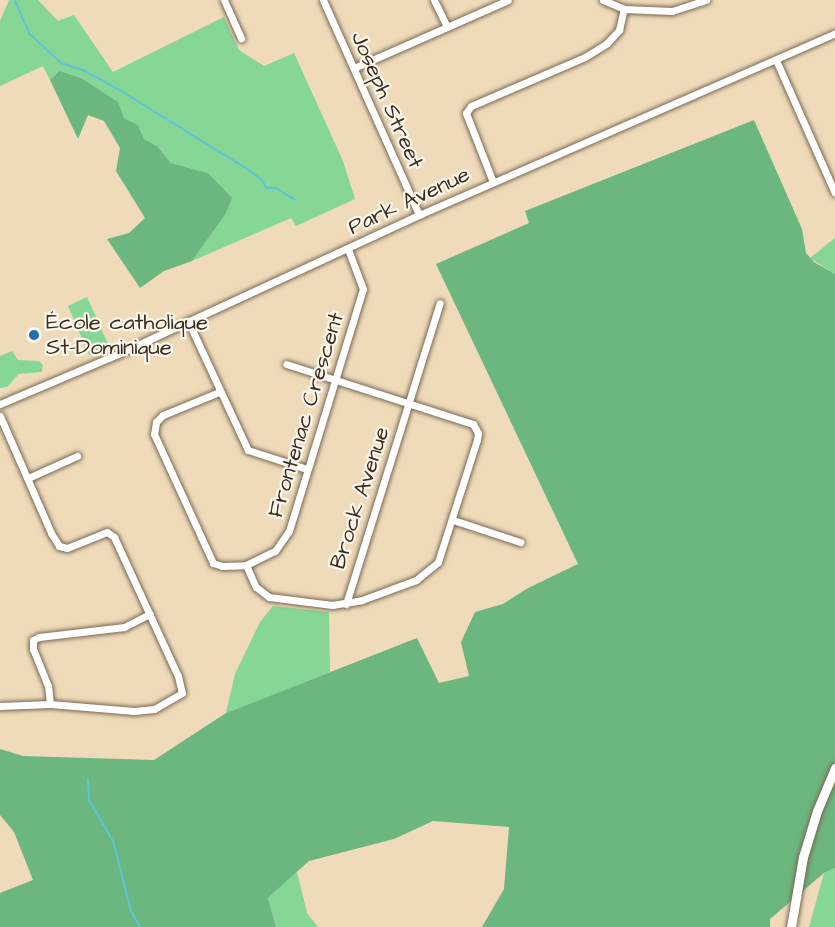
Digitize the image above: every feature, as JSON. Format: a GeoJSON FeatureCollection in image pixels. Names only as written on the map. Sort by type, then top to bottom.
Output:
{"type":"FeatureCollection","features":[{"type":"Feature","properties":{"kind":"main road"},"geometry":{"type":"LineString","coordinates":[[792,927],[804,857],[818,811],[835,768]]}},
{"type":"Feature","properties":{"kind":"street"},"geometry":{"type":"LineString","coordinates":[[224,0],[241,38]]}},
{"type":"Feature","properties":{"kind":"street","name":"Joseph Street"},"geometry":{"type":"LineString","coordinates":[[323,0],[418,215]]}},
{"type":"Feature","properties":{"kind":"street"},"geometry":{"type":"LineString","coordinates":[[434,0],[447,27]]}},
{"type":"Feature","properties":{"kind":"street"},"geometry":{"type":"LineString","coordinates":[[354,68],[508,0]]}},
{"type":"Feature","properties":{"kind":"street"},"geometry":{"type":"LineString","coordinates":[[603,0],[624,9],[672,11],[706,0]]}},
{"type":"Feature","properties":{"kind":"street"},"geometry":{"type":"LineString","coordinates":[[493,182],[466,113],[471,106],[585,57],[607,43],[619,30],[624,9]]}},
{"type":"Feature","properties":{"kind":"street","name":"Park Avenue"},"geometry":{"type":"LineString","coordinates":[[0,404],[348,249],[418,215],[835,33]]}},
{"type":"Feature","properties":{"kind":"street"},"geometry":{"type":"LineString","coordinates":[[776,60],[835,193]]}},
{"type":"Feature","properties":{"kind":"street","name":"Frontenac Crescent"},"geometry":{"type":"LineString","coordinates":[[219,392],[163,415],[156,422],[154,434],[213,563],[222,566],[246,565],[275,551],[284,542],[337,381],[363,289],[348,249]]}},
{"type":"Feature","properties":{"kind":"street","name":"Brock Avenue"},"geometry":{"type":"LineString","coordinates":[[346,603],[440,303]]}},
{"type":"Feature","properties":{"kind":"street"},"geometry":{"type":"LineString","coordinates":[[188,321],[219,392],[248,450],[307,469]]}},
{"type":"Feature","properties":{"kind":"street"},"geometry":{"type":"LineString","coordinates":[[246,565],[256,587],[269,597],[332,605],[377,596],[416,580],[438,562],[478,433],[473,424],[286,364]]}},
{"type":"Feature","properties":{"kind":"street"},"geometry":{"type":"LineString","coordinates":[[0,416],[51,533],[59,546],[67,548],[107,532],[114,537],[178,676],[182,693],[178,698],[154,709],[134,711],[50,704],[0,706]]}},
{"type":"Feature","properties":{"kind":"street"},"geometry":{"type":"LineString","coordinates":[[28,478],[76,456]]}},
{"type":"Feature","properties":{"kind":"street"},"geometry":{"type":"LineString","coordinates":[[453,519],[520,542]]}},
{"type":"Feature","properties":{"kind":"street"},"geometry":{"type":"LineString","coordinates":[[50,704],[48,687],[33,649],[33,640],[39,637],[124,627],[150,614]]}},
{"type":"Feature","properties":{"kind":"green space"},"geometry":{"type":"Polygon","coordinates":[[[9,0],[38,0],[58,21],[74,15],[113,72],[224,17],[239,50],[264,66],[294,53],[343,161],[355,199],[296,226],[291,218],[192,261],[225,215],[208,173],[171,163],[157,146],[144,139],[138,125],[124,118],[59,71],[50,80],[43,66],[0,86],[0,21],[9,0]]]}},
{"type":"Feature","properties":{"kind":"green space"},"geometry":{"type":"Polygon","coordinates":[[[59,71],[81,78],[118,102],[124,118],[138,125],[144,139],[157,146],[171,163],[208,173],[232,198],[225,215],[192,261],[164,271],[140,288],[107,239],[129,233],[145,218],[116,171],[120,148],[104,121],[88,115],[78,139],[50,80],[59,71]]]}},
{"type":"Feature","properties":{"kind":"green space"},"geometry":{"type":"Polygon","coordinates":[[[754,120],[802,229],[806,253],[814,262],[835,274],[835,868],[824,873],[770,919],[770,927],[482,927],[504,889],[509,827],[433,821],[394,839],[309,861],[268,898],[276,927],[0,927],[0,893],[33,880],[14,832],[0,815],[0,749],[23,756],[154,760],[226,713],[417,638],[439,683],[469,676],[461,642],[475,612],[503,604],[528,588],[578,564],[436,264],[529,223],[525,211],[754,120]]]}},
{"type":"Feature","properties":{"kind":"green space"},"geometry":{"type":"Polygon","coordinates":[[[835,238],[835,274],[810,258],[835,238]]]}},
{"type":"Feature","properties":{"kind":"green space"},"geometry":{"type":"Polygon","coordinates":[[[87,297],[109,346],[89,355],[68,306],[87,297]]]}},
{"type":"Feature","properties":{"kind":"green space"},"geometry":{"type":"Polygon","coordinates":[[[12,351],[18,360],[39,361],[43,365],[42,372],[19,374],[7,387],[0,388],[0,356],[12,351]]]}},
{"type":"Feature","properties":{"kind":"green space"},"geometry":{"type":"Polygon","coordinates":[[[273,606],[329,612],[330,672],[226,713],[235,674],[260,622],[273,606]]]}},
{"type":"Feature","properties":{"kind":"green space"},"geometry":{"type":"Polygon","coordinates":[[[835,868],[835,927],[809,927],[824,873],[835,868]]]}},
{"type":"Feature","properties":{"kind":"green space"},"geometry":{"type":"Polygon","coordinates":[[[297,872],[307,913],[318,927],[276,927],[268,898],[297,872]]]}},
{"type":"Feature","properties":{"kind":"waterway"},"geometry":{"type":"LineString","coordinates":[[15,1],[30,34],[61,63],[85,71],[118,89],[250,171],[262,180],[266,188],[276,188],[295,200]]}},
{"type":"Feature","properties":{"kind":"waterway"},"geometry":{"type":"LineString","coordinates":[[88,779],[89,800],[113,841],[131,911],[140,927]]}},
{"type":"Feature","properties":{"kind":"place","name":"École catholique St-Dominique"},"geometry":{"type":"Point","coordinates":[34,335]}}]}
